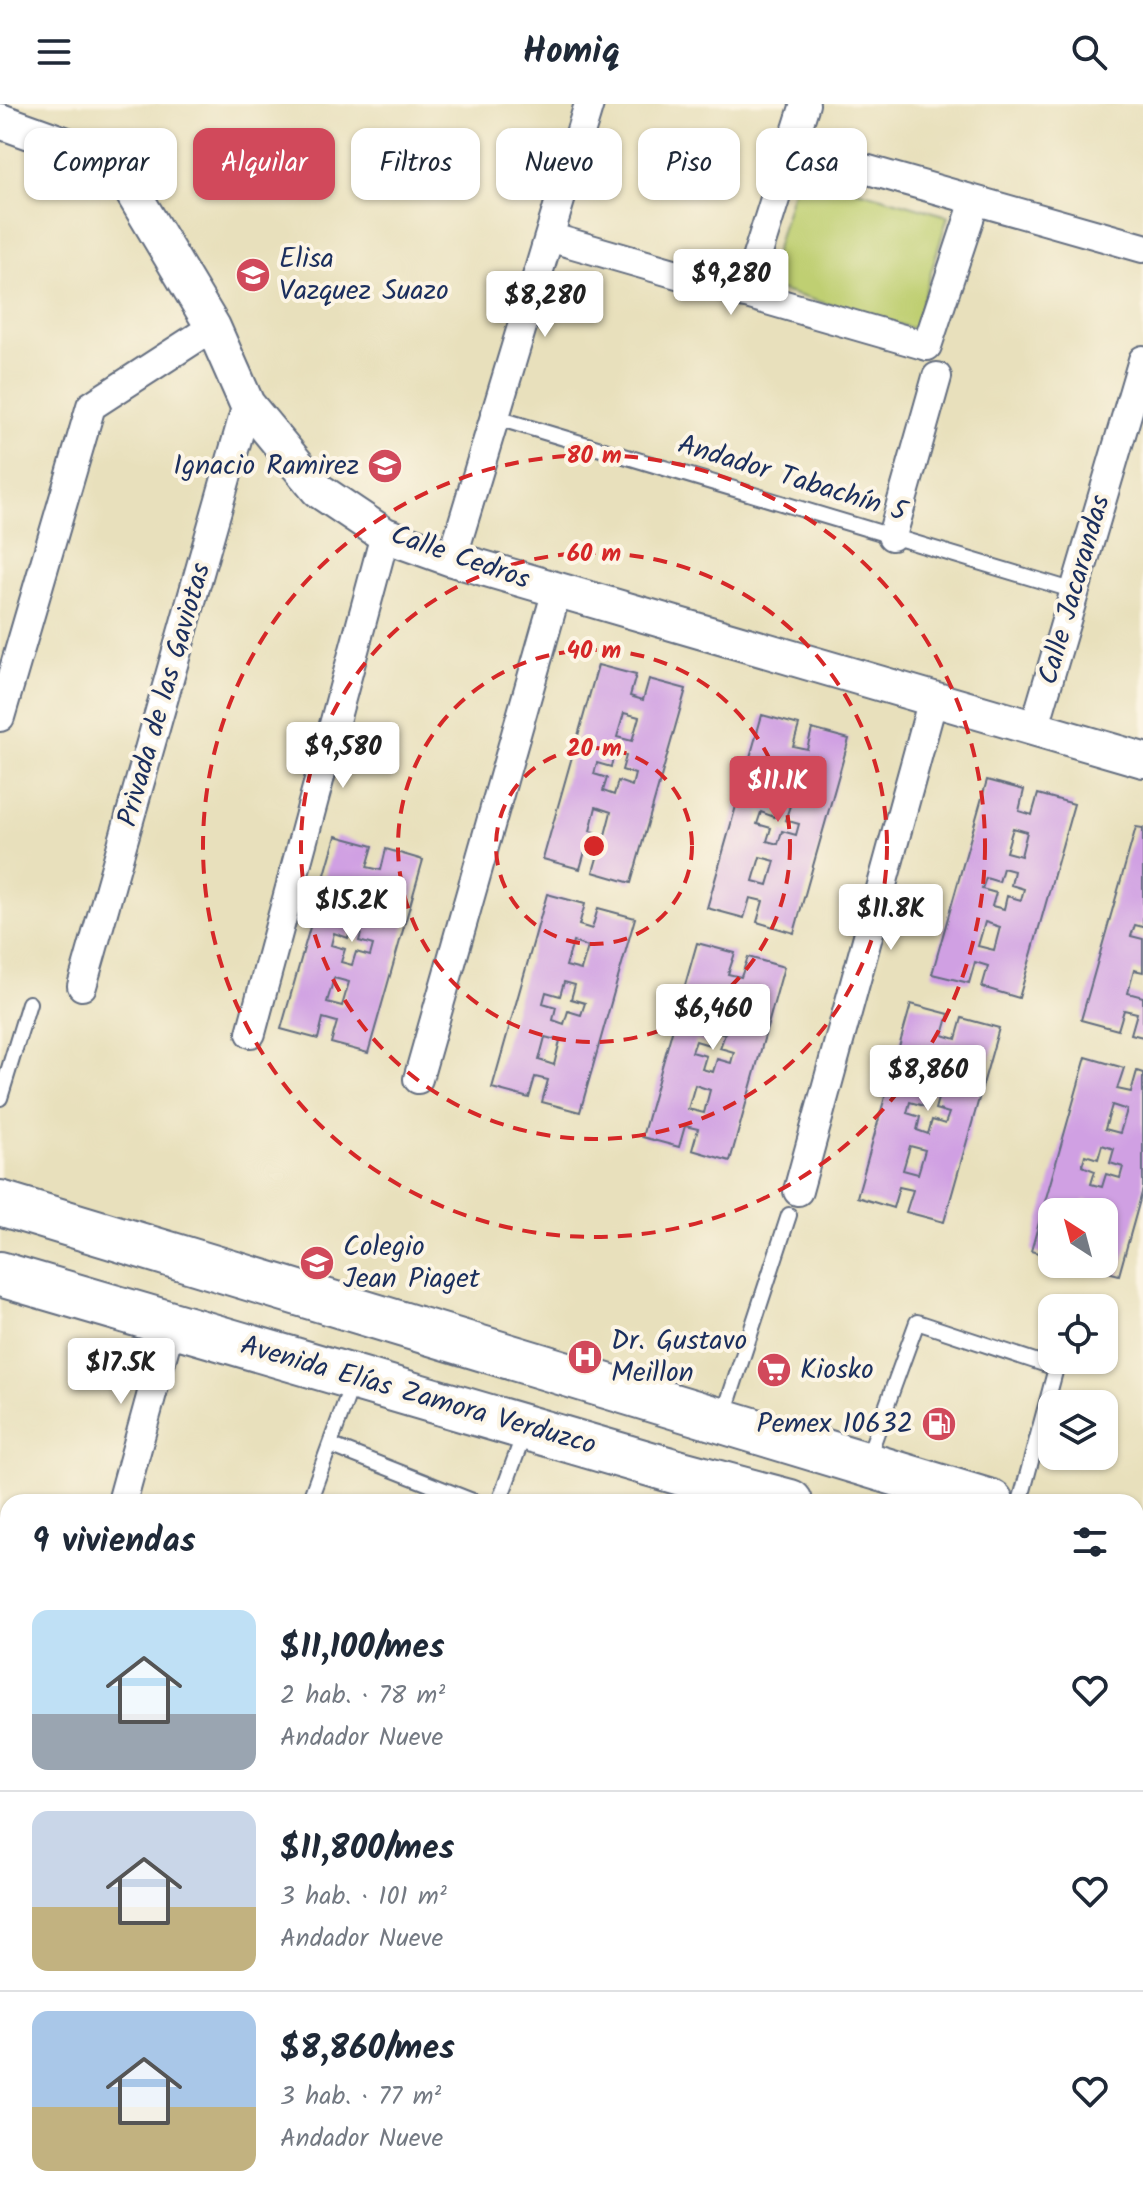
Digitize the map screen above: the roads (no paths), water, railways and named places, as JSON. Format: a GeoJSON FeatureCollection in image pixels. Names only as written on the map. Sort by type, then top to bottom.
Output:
{"type":"FeatureCollection","features":[{"type":"Feature","properties":{"kind":"main road"},"geometry":{"type":"LineString","coordinates":[[0,1203],[964,1494]]}},
{"type":"Feature","properties":{"kind":"main road","name":"Avenida Elías Zamora Verduzco"},"geometry":{"type":"LineString","coordinates":[[0,1274],[760,1494]]}},
{"type":"Feature","properties":{"kind":"main road"},"geometry":{"type":"LineString","coordinates":[[681,1473],[723,1456],[880,1494]]}},
{"type":"Feature","properties":{"kind":"main road"},"geometry":{"type":"LineString","coordinates":[[900,1494],[928,1483]]}},
{"type":"Feature","properties":{"kind":"street"},"geometry":{"type":"LineString","coordinates":[[452,559],[589,104]]}},
{"type":"Feature","properties":{"kind":"street"},"geometry":{"type":"LineString","coordinates":[[797,128],[805,104]]}},
{"type":"Feature","properties":{"kind":"street","name":"Calle Cedros"},"geometry":{"type":"LineString","coordinates":[[0,121],[75,148],[130,188],[213,327],[247,404],[318,490],[385,535],[452,559],[1143,760]]}},
{"type":"Feature","properties":{"kind":"street"},"geometry":{"type":"LineString","coordinates":[[867,170],[1143,248]]}},
{"type":"Feature","properties":{"kind":"street"},"geometry":{"type":"LineString","coordinates":[[745,294],[775,200]]}},
{"type":"Feature","properties":{"kind":"street"},"geometry":{"type":"LineString","coordinates":[[549,237],[927,346],[975,201]]}},
{"type":"Feature","properties":{"kind":"street"},"geometry":{"type":"LineString","coordinates":[[0,717],[91,406],[213,327]]}},
{"type":"Feature","properties":{"kind":"street","name":"Calle Jacarandas"},"geometry":{"type":"LineString","coordinates":[[1034,729],[1143,360]]}},
{"type":"Feature","properties":{"kind":"street"},"geometry":{"type":"LineString","coordinates":[[892,536],[937,377]]}},
{"type":"Feature","properties":{"kind":"street","name":"Privada de las Gaviotas"},"geometry":{"type":"LineString","coordinates":[[82,986],[247,404]]}},
{"type":"Feature","properties":{"kind":"street"},"geometry":{"type":"LineString","coordinates":[[251,1033],[385,535]]}},
{"type":"Feature","properties":{"kind":"street"},"geometry":{"type":"LineString","coordinates":[[418,1079],[557,590]]}},
{"type":"Feature","properties":{"kind":"street"},"geometry":{"type":"LineString","coordinates":[[794,1203],[933,699]]}},
{"type":"Feature","properties":{"kind":"street"},"geometry":{"type":"LineString","coordinates":[[124,1494],[171,1324]]}},
{"type":"Feature","properties":{"kind":"lane","name":"Andador Tabachín 5"},"geometry":{"type":"LineString","coordinates":[[494,417],[1075,591]]}},
{"type":"Feature","properties":{"kind":"lane"},"geometry":{"type":"LineString","coordinates":[[0,1098],[29,1003]]}},
{"type":"Feature","properties":{"kind":"lane"},"geometry":{"type":"LineString","coordinates":[[722,1421],[794,1203]]}},
{"type":"Feature","properties":{"kind":"lane"},"geometry":{"type":"LineString","coordinates":[[866,1465],[917,1322],[1056,1368],[1022,1494]]}},
{"type":"Feature","properties":{"kind":"lane"},"geometry":{"type":"LineString","coordinates":[[312,1494],[354,1377]]}},
{"type":"Feature","properties":{"kind":"lane"},"geometry":{"type":"LineString","coordinates":[[502,1494],[526,1428]]}},
{"type":"Feature","properties":{"kind":"lane"},"geometry":{"type":"LineString","coordinates":[[330,1445],[455,1494]]}},
{"type":"Feature","properties":{"kind":"place","name":"Elisa Vazquez Suazo"},"geometry":{"type":"Point","coordinates":[253,275]}},
{"type":"Feature","properties":{"kind":"place","name":"Ignacio Ramirez"},"geometry":{"type":"Point","coordinates":[385,466]}},
{"type":"Feature","properties":{"kind":"place","name":"Colegio Jean Piaget"},"geometry":{"type":"Point","coordinates":[317,1263]}},
{"type":"Feature","properties":{"kind":"place","name":"Dr. Gustavo Meillon"},"geometry":{"type":"Point","coordinates":[585,1357]}},
{"type":"Feature","properties":{"kind":"place","name":"Kiosko"},"geometry":{"type":"Point","coordinates":[774,1370]}},
{"type":"Feature","properties":{"kind":"place","name":"Pemex 10632"},"geometry":{"type":"Point","coordinates":[939,1424]}}]}
